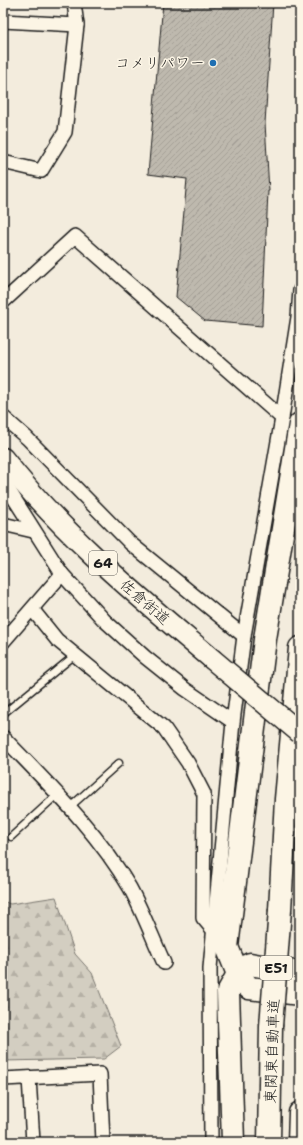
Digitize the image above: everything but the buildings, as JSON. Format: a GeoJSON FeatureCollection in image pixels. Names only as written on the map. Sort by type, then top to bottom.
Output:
{"type":"FeatureCollection","features":[{"type":"Feature","properties":{"kind":"highway"},"geometry":{"type":"LineString","coordinates":[[291,421],[227,947],[238,974],[249,988],[300,994]]}},
{"type":"Feature","properties":{"kind":"highway","name":"東関東自動車道"},"geometry":{"type":"LineString","coordinates":[[269,1142],[272,1026],[286,800],[300,648]]}},
{"type":"Feature","properties":{"kind":"highway"},"geometry":{"type":"LineString","coordinates":[[233,1142],[228,992],[238,974],[250,964],[300,973]]}},
{"type":"Feature","properties":{"kind":"highway"},"geometry":{"type":"LineString","coordinates":[[300,1113],[300,1142]]}},
{"type":"Feature","properties":{"kind":"main road","name":"佐倉街道"},"geometry":{"type":"LineString","coordinates":[[3,458],[54,516],[117,578],[300,733]]}},
{"type":"Feature","properties":{"kind":"street"},"geometry":{"type":"LineString","coordinates":[[3,162],[41,171],[65,132],[77,26],[74,3]]}},
{"type":"Feature","properties":{"kind":"street"},"geometry":{"type":"LineString","coordinates":[[3,21],[77,26]]}},
{"type":"Feature","properties":{"kind":"street"},"geometry":{"type":"LineString","coordinates":[[3,302],[75,236],[291,421]]}},
{"type":"Feature","properties":{"kind":"street"},"geometry":{"type":"LineString","coordinates":[[211,1142],[210,968],[233,722],[244,636],[291,421],[300,290]]}},
{"type":"Feature","properties":{"kind":"street"},"geometry":{"type":"LineString","coordinates":[[3,417],[27,438],[130,543],[244,636]]}},
{"type":"Feature","properties":{"kind":"street"},"geometry":{"type":"LineString","coordinates":[[3,481],[33,531],[62,574],[104,620],[144,656],[185,689],[233,722]]}},
{"type":"Feature","properties":{"kind":"street"},"geometry":{"type":"LineString","coordinates":[[3,524],[33,531]]}},
{"type":"Feature","properties":{"kind":"street"},"geometry":{"type":"LineString","coordinates":[[3,642],[62,574]]}},
{"type":"Feature","properties":{"kind":"street"},"geometry":{"type":"LineString","coordinates":[[32,609],[57,640],[164,728],[191,769],[204,794],[204,918],[214,931]]}},
{"type":"Feature","properties":{"kind":"street"},"geometry":{"type":"LineString","coordinates":[[3,737],[70,807],[104,850],[130,889],[164,963]]}},
{"type":"Feature","properties":{"kind":"street"},"geometry":{"type":"LineString","coordinates":[[3,1079],[100,1074],[103,1142]]}},
{"type":"Feature","properties":{"kind":"street"},"geometry":{"type":"LineString","coordinates":[[29,1078],[33,1142]]}},
{"type":"Feature","properties":{"kind":"lane"},"geometry":{"type":"LineString","coordinates":[[3,714],[75,655]]}},
{"type":"Feature","properties":{"kind":"lane"},"geometry":{"type":"LineString","coordinates":[[70,807],[119,763]]}},
{"type":"Feature","properties":{"kind":"lane"},"geometry":{"type":"LineString","coordinates":[[10,837],[58,794]]}},
{"type":"Feature","properties":{"kind":"green space"},"geometry":{"type":"Polygon","coordinates":[[[56,897],[75,954],[92,973],[121,1046],[104,1059],[3,1061],[3,901],[10,904],[56,897]]]}},
{"type":"Feature","properties":{"kind":"place","name":"コメリパワー"},"geometry":{"type":"Point","coordinates":[213,63]}}]}
